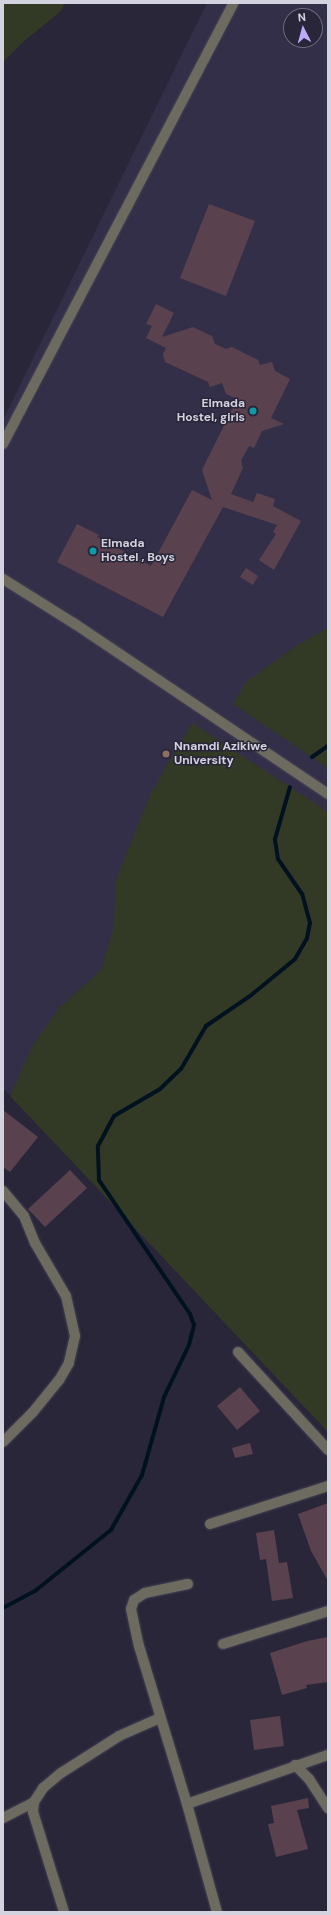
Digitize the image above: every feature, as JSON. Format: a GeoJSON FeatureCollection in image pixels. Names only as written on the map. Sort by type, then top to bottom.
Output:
{"type":"FeatureCollection","features":[{"type":"Feature","properties":{"kind":"street"},"geometry":{"type":"LineString","coordinates":[[3,444],[234,3]]}},
{"type":"Feature","properties":{"kind":"street"},"geometry":{"type":"LineString","coordinates":[[3,579],[75,624],[328,794]]}},
{"type":"Feature","properties":{"kind":"street"},"geometry":{"type":"LineString","coordinates":[[3,1191],[24,1216],[36,1243],[66,1296],[74,1336],[69,1363],[59,1380],[33,1412],[3,1442]]}},
{"type":"Feature","properties":{"kind":"street"},"geometry":{"type":"LineString","coordinates":[[238,1352],[328,1450]]}},
{"type":"Feature","properties":{"kind":"street"},"geometry":{"type":"LineString","coordinates":[[210,1524],[328,1486]]}},
{"type":"Feature","properties":{"kind":"street"},"geometry":{"type":"LineString","coordinates":[[188,1584],[145,1593],[134,1600],[131,1609],[160,1718],[187,1804],[217,1912]]}},
{"type":"Feature","properties":{"kind":"street"},"geometry":{"type":"LineString","coordinates":[[223,1644],[328,1611]]}},
{"type":"Feature","properties":{"kind":"street"},"geometry":{"type":"LineString","coordinates":[[64,1912],[33,1812],[34,1802],[43,1788],[61,1773],[119,1736],[160,1718]]}},
{"type":"Feature","properties":{"kind":"street"},"geometry":{"type":"LineString","coordinates":[[187,1804],[295,1765],[328,1755]]}},
{"type":"Feature","properties":{"kind":"street"},"geometry":{"type":"LineString","coordinates":[[295,1765],[309,1779],[328,1808]]}},
{"type":"Feature","properties":{"kind":"street"},"geometry":{"type":"LineString","coordinates":[[3,1818],[34,1802]]}},
{"type":"Feature","properties":{"kind":"shaded area","name":"Nnamdi Azikiwe University"},"geometry":{"type":"Polygon","coordinates":[[[207,3],[328,3],[328,1432],[3,1088],[3,420],[207,3]]]}},
{"type":"Feature","properties":{"kind":"green space"},"geometry":{"type":"Polygon","coordinates":[[[3,3],[65,3],[61,11],[23,42],[3,62],[3,3]]]}},
{"type":"Feature","properties":{"kind":"green space"},"geometry":{"type":"Polygon","coordinates":[[[328,628],[328,768],[233,704],[246,682],[296,646],[328,628]]]}},
{"type":"Feature","properties":{"kind":"green space"},"geometry":{"type":"Polygon","coordinates":[[[192,723],[328,812],[328,1432],[10,1096],[33,1045],[60,1007],[101,970],[114,927],[116,880],[151,793],[192,723]]]}},
{"type":"Feature","properties":{"kind":"building"},"geometry":{"type":"Polygon","coordinates":[[[209,204],[255,221],[226,296],[180,278],[209,204]]]}},
{"type":"Feature","properties":{"kind":"building"},"geometry":{"type":"Polygon","coordinates":[[[156,304],[174,313],[162,337],[193,327],[212,336],[215,344],[226,349],[232,347],[258,360],[260,365],[272,362],[275,371],[290,379],[271,418],[284,424],[262,431],[254,448],[249,446],[241,461],[243,468],[231,494],[253,502],[257,493],[275,499],[273,506],[301,521],[274,570],[259,560],[276,534],[273,532],[277,525],[223,507],[163,617],[57,562],[77,524],[99,535],[97,537],[151,566],[192,490],[212,500],[202,470],[237,399],[226,394],[222,383],[210,387],[208,382],[165,362],[163,354],[166,348],[146,338],[152,326],[146,324],[156,304]]]}},
{"type":"Feature","properties":{"kind":"building"},"geometry":{"type":"Polygon","coordinates":[[[246,568],[258,576],[253,585],[240,577],[246,568]]]}},
{"type":"Feature","properties":{"kind":"building"},"geometry":{"type":"Polygon","coordinates":[[[3,1110],[38,1137],[10,1172],[3,1167],[3,1110]]]}},
{"type":"Feature","properties":{"kind":"building"},"geometry":{"type":"Polygon","coordinates":[[[70,1170],[87,1188],[45,1227],[28,1209],[70,1170]]]}},
{"type":"Feature","properties":{"kind":"building"},"geometry":{"type":"Polygon","coordinates":[[[240,1387],[260,1411],[237,1430],[217,1406],[240,1387]]]}},
{"type":"Feature","properties":{"kind":"building"},"geometry":{"type":"Polygon","coordinates":[[[250,1443],[253,1454],[235,1458],[232,1448],[250,1443]]]}},
{"type":"Feature","properties":{"kind":"building"},"geometry":{"type":"Polygon","coordinates":[[[328,1503],[328,1581],[311,1551],[298,1514],[328,1503]]]}},
{"type":"Feature","properties":{"kind":"building"},"geometry":{"type":"Polygon","coordinates":[[[274,1530],[279,1563],[287,1562],[293,1598],[272,1601],[266,1559],[260,1560],[256,1533],[274,1530]]]}},
{"type":"Feature","properties":{"kind":"building"},"geometry":{"type":"Polygon","coordinates":[[[328,1637],[328,1682],[306,1685],[307,1688],[282,1695],[270,1653],[307,1641],[328,1637]]]}},
{"type":"Feature","properties":{"kind":"building"},"geometry":{"type":"Polygon","coordinates":[[[280,1716],[284,1746],[254,1750],[250,1720],[280,1716]]]}},
{"type":"Feature","properties":{"kind":"building"},"geometry":{"type":"Polygon","coordinates":[[[308,1798],[309,1808],[297,1810],[308,1849],[276,1857],[268,1824],[274,1823],[271,1806],[308,1798]]]}},
{"type":"Feature","properties":{"kind":"waterway"},"geometry":{"type":"LineString","coordinates":[[312,757],[328,746]]}},
{"type":"Feature","properties":{"kind":"waterway"},"geometry":{"type":"LineString","coordinates":[[3,1608],[35,1591],[111,1530],[142,1475],[164,1397],[189,1345],[194,1325],[190,1314],[99,1180],[98,1146],[114,1116],[160,1089],[181,1069],[206,1026],[250,996],[295,959],[307,938],[310,923],[302,894],[278,859],[275,839],[290,787]]}},
{"type":"Feature","properties":{"kind":"place","name":"Elmada Hostel, girls"},"geometry":{"type":"Point","coordinates":[253,411]}},
{"type":"Feature","properties":{"kind":"place","name":"Elmada Hostel , Boys"},"geometry":{"type":"Point","coordinates":[93,551]}},
{"type":"Feature","properties":{"kind":"place","name":"Nnamdi Azikiwe University"},"geometry":{"type":"Point","coordinates":[166,754]}}]}
